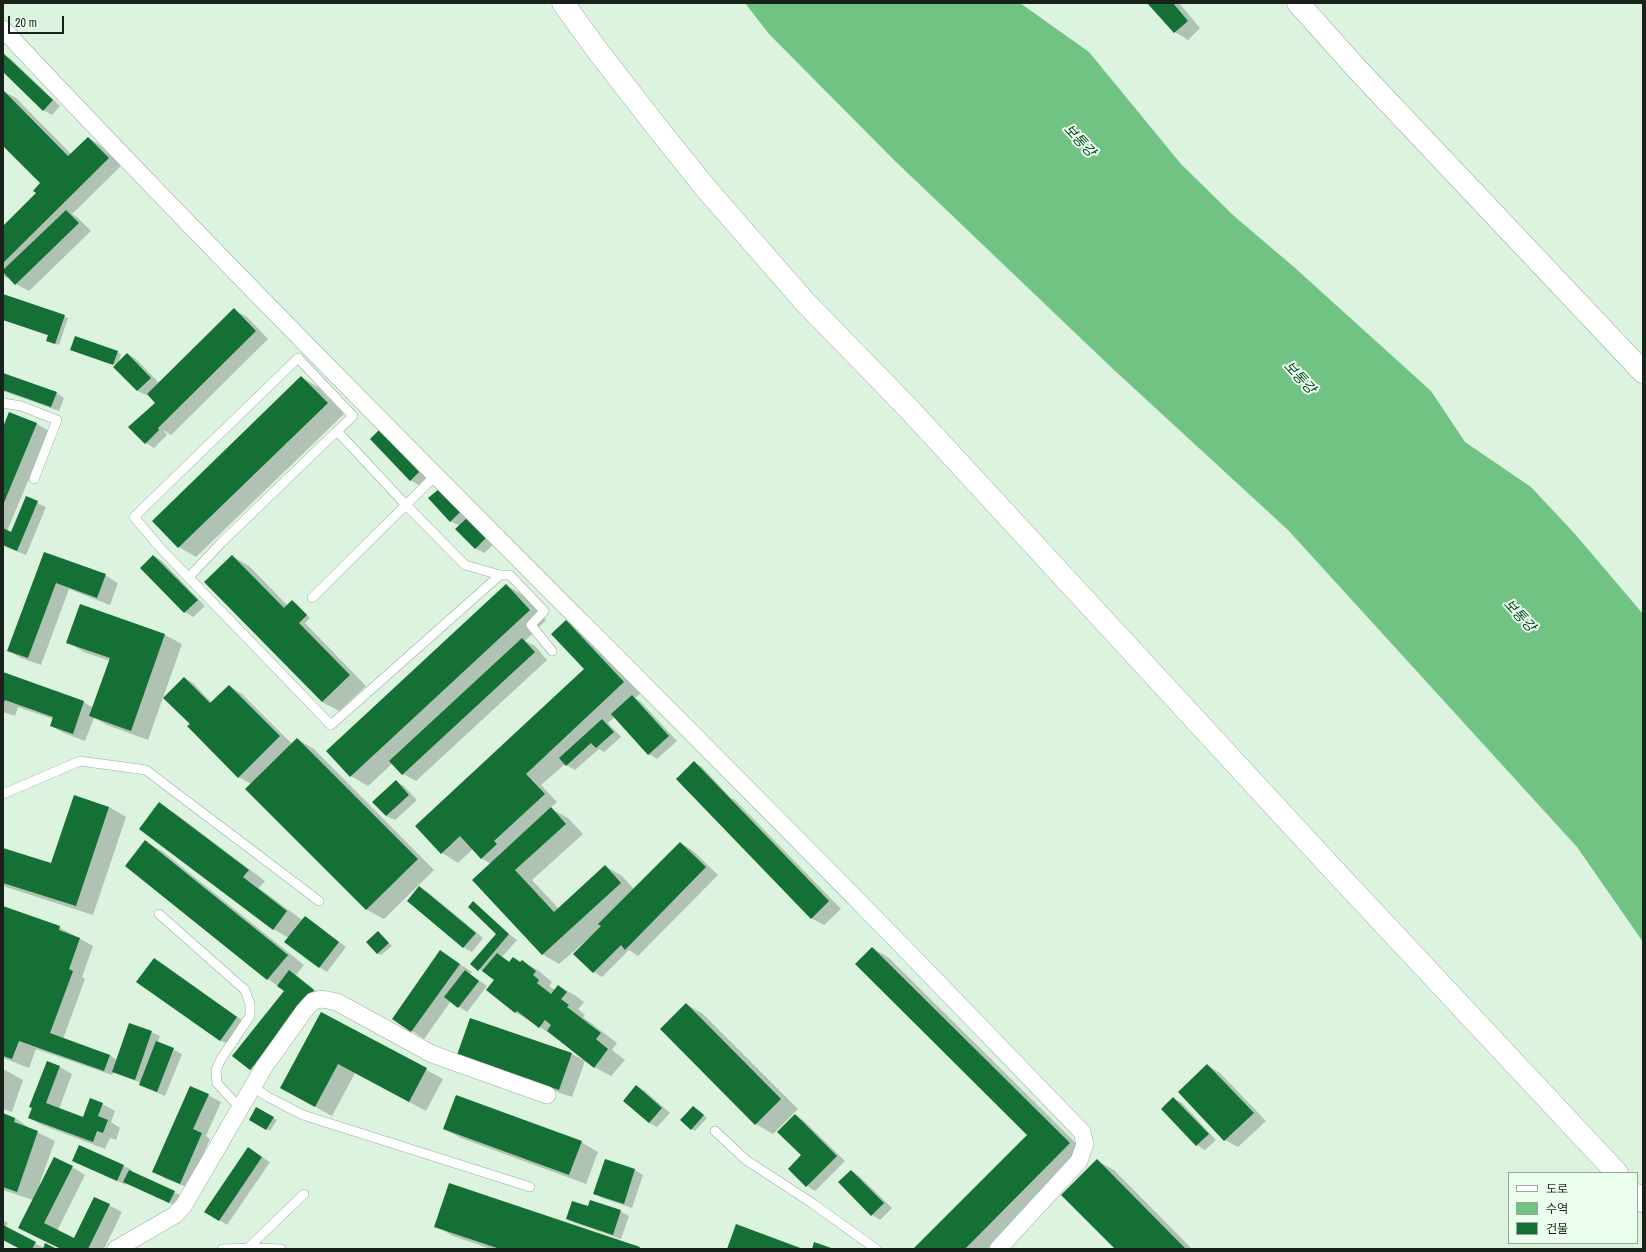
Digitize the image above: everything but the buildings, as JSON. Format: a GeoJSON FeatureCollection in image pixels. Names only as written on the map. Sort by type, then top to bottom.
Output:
{"type":"FeatureCollection","features":[{"type":"Feature","properties":{"kind":"main road"},"geometry":{"type":"LineString","coordinates":[[563,3],[600,54],[709,192],[805,302],[909,409],[1330,866],[1616,1172]]}},
{"type":"Feature","properties":{"kind":"main road"},"geometry":{"type":"LineString","coordinates":[[1298,3],[1358,70],[1643,372]]}},
{"type":"Feature","properties":{"kind":"street"},"geometry":{"type":"LineString","coordinates":[[5,35],[436,475],[868,911],[1082,1132],[1085,1144],[1079,1161],[998,1249]]}},
{"type":"Feature","properties":{"kind":"street"},"geometry":{"type":"LineString","coordinates":[[116,1249],[175,1215],[184,1205],[264,1067],[304,1011],[313,1001],[322,999],[337,1002],[432,1054],[547,1095]]}},
{"type":"Feature","properties":{"kind":"lane"},"geometry":{"type":"LineString","coordinates":[[189,578],[221,543],[353,416],[298,358],[134,516],[163,551],[189,578],[331,725],[500,575]]}},
{"type":"Feature","properties":{"kind":"lane"},"geometry":{"type":"LineString","coordinates":[[3,403],[21,406],[57,420],[34,479]]}},
{"type":"Feature","properties":{"kind":"lane"},"geometry":{"type":"LineString","coordinates":[[337,431],[406,505],[465,565],[500,575],[510,575],[544,611],[531,625],[552,651]]}},
{"type":"Feature","properties":{"kind":"lane"},"geometry":{"type":"LineString","coordinates":[[312,598],[436,475]]}},
{"type":"Feature","properties":{"kind":"lane"},"geometry":{"type":"LineString","coordinates":[[3,794],[80,761],[146,770],[319,901]]}},
{"type":"Feature","properties":{"kind":"lane"},"geometry":{"type":"LineString","coordinates":[[159,914],[245,990],[250,1004],[250,1016],[221,1059],[216,1070],[217,1083],[240,1108]]}},
{"type":"Feature","properties":{"kind":"lane"},"geometry":{"type":"LineString","coordinates":[[252,1086],[268,1097],[304,1115],[530,1187]]}},
{"type":"Feature","properties":{"kind":"lane"},"geometry":{"type":"LineString","coordinates":[[715,1131],[746,1160],[876,1249]]}},
{"type":"Feature","properties":{"kind":"lane"},"geometry":{"type":"LineString","coordinates":[[248,1248],[304,1194]]}},
{"type":"Feature","properties":{"kind":"lane"},"geometry":{"type":"LineString","coordinates":[[222,1249],[281,1249]]}},
{"type":"Feature","properties":{"kind":"water","name":"보통강"},"geometry":{"type":"Polygon","coordinates":[[[745,3],[1020,3],[1089,52],[1181,164],[1234,216],[1294,267],[1431,391],[1465,442],[1531,487],[1575,534],[1643,614],[1643,942],[1577,847],[1288,530],[1113,369],[894,160],[769,34],[745,3]]]}}]}
